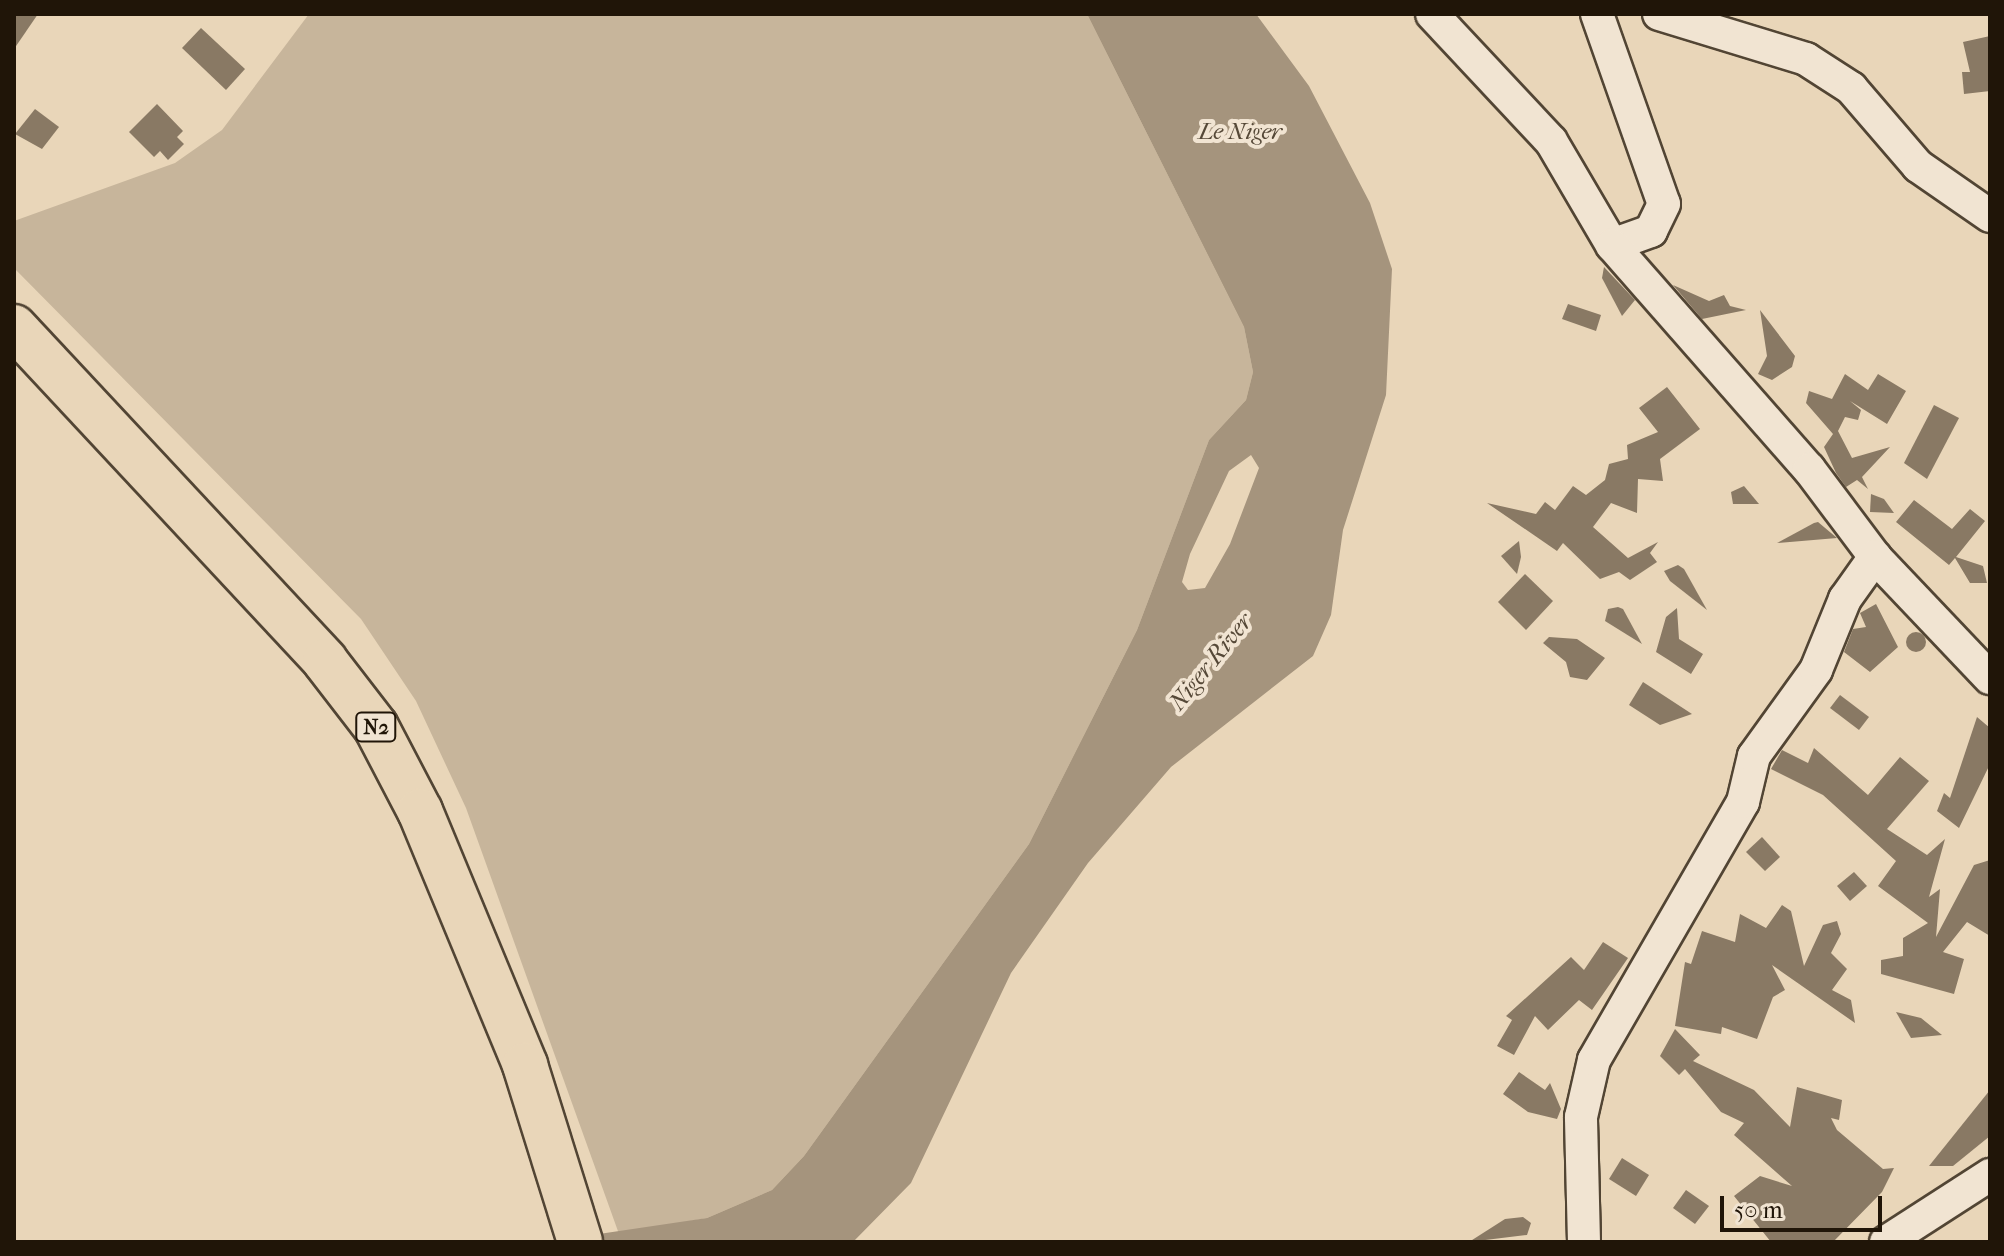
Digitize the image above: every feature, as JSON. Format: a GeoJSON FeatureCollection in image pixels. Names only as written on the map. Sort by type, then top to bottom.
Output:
{"type":"FeatureCollection","features":[{"type":"Feature","properties":{"kind":"highway","name":"N2"},"geometry":{"type":"LineString","coordinates":[[14,327],[325,661],[376,727],[420,811],[525,1065],[577,1235]]}},
{"type":"Feature","properties":{"kind":"street"},"geometry":{"type":"LineString","coordinates":[[1432,14],[1551,141],[1612,245],[1809,469],[1875,557],[1990,678]]}},
{"type":"Feature","properties":{"kind":"street"},"geometry":{"type":"LineString","coordinates":[[1597,14],[1664,204],[1651,231],[1612,245]]}},
{"type":"Feature","properties":{"kind":"street"},"geometry":{"type":"LineString","coordinates":[[1659,14],[1806,59],[1851,88],[1918,166],[1990,216]]}},
{"type":"Feature","properties":{"kind":"street"},"geometry":{"type":"LineString","coordinates":[[1584,1242],[1581,1117],[1594,1060],[1743,802],[1754,756],[1816,670],[1845,599],[1875,557]]}},
{"type":"Feature","properties":{"kind":"street"},"geometry":{"type":"LineString","coordinates":[[1886,1242],[1990,1175]]}},
{"type":"Feature","properties":{"kind":"shaded area"},"geometry":{"type":"Polygon","coordinates":[[[309,14],[1087,14],[1244,327],[1253,372],[1246,400],[1209,440],[1137,630],[1029,844],[804,1156],[772,1190],[707,1218],[619,1234],[466,808],[416,701],[361,619],[14,268],[14,221],[175,163],[222,130],[309,14]]]}},
{"type":"Feature","properties":{"kind":"water","name":"Le Niger"},"geometry":{"type":"Polygon","coordinates":[[[1087,14],[1256,14],[1309,86],[1370,203],[1392,269],[1386,395],[1343,530],[1331,615],[1313,656],[1171,767],[1088,863],[1011,973],[911,1183],[853,1242],[545,1242],[707,1218],[772,1190],[804,1156],[1029,844],[1137,630],[1209,440],[1246,400],[1253,372],[1244,327],[1087,14]],[[1251,455],[1229,471],[1190,554],[1182,582],[1188,590],[1205,588],[1230,544],[1259,468],[1251,455]]]}},
{"type":"Feature","properties":{"kind":"building"},"geometry":{"type":"Polygon","coordinates":[[[14,14],[38,14],[14,49],[14,14]]]}},
{"type":"Feature","properties":{"kind":"building"},"geometry":{"type":"Polygon","coordinates":[[[201,28],[245,69],[226,90],[182,48],[201,28]]]}},
{"type":"Feature","properties":{"kind":"building"},"geometry":{"type":"Polygon","coordinates":[[[1990,36],[1990,91],[1964,94],[1962,72],[1970,72],[1963,42],[1990,36]]]}},
{"type":"Feature","properties":{"kind":"building"},"geometry":{"type":"Polygon","coordinates":[[[157,104],[183,131],[177,137],[184,144],[168,160],[160,151],[154,157],[129,132],[157,104]]]}},
{"type":"Feature","properties":{"kind":"building"},"geometry":{"type":"Polygon","coordinates":[[[35,109],[59,127],[42,149],[15,134],[35,109]]]}},
{"type":"Feature","properties":{"kind":"building"},"geometry":{"type":"Polygon","coordinates":[[[1604,267],[1635,300],[1622,316],[1602,278],[1604,267]]]}},
{"type":"Feature","properties":{"kind":"building"},"geometry":{"type":"Polygon","coordinates":[[[1673,285],[1709,301],[1724,295],[1730,306],[1746,310],[1702,319],[1673,285]]]}},
{"type":"Feature","properties":{"kind":"building"},"geometry":{"type":"Polygon","coordinates":[[[1568,304],[1601,315],[1596,331],[1562,319],[1568,304]]]}},
{"type":"Feature","properties":{"kind":"building"},"geometry":{"type":"Polygon","coordinates":[[[1760,310],[1795,356],[1792,367],[1772,380],[1758,374],[1767,356],[1760,310]]]}},
{"type":"Feature","properties":{"kind":"building"},"geometry":{"type":"Polygon","coordinates":[[[1845,374],[1868,390],[1878,374],[1906,391],[1887,424],[1850,401],[1861,410],[1858,420],[1845,417],[1838,431],[1852,458],[1890,447],[1862,477],[1868,489],[1857,480],[1846,487],[1824,447],[1833,434],[1806,403],[1809,391],[1832,399],[1845,374]]]}},
{"type":"Feature","properties":{"kind":"building"},"geometry":{"type":"Polygon","coordinates":[[[1667,387],[1700,429],[1660,459],[1663,481],[1638,479],[1637,513],[1611,503],[1593,527],[1628,558],[1658,542],[1650,553],[1657,562],[1630,580],[1619,572],[1600,579],[1563,543],[1557,551],[1487,503],[1536,514],[1545,502],[1555,510],[1573,486],[1586,495],[1605,480],[1609,464],[1628,459],[1627,445],[1658,432],[1639,408],[1667,387]]]}},
{"type":"Feature","properties":{"kind":"building"},"geometry":{"type":"Polygon","coordinates":[[[1934,405],[1959,418],[1927,479],[1904,463],[1934,405]]]}},
{"type":"Feature","properties":{"kind":"building"},"geometry":{"type":"Polygon","coordinates":[[[1744,486],[1759,504],[1733,504],[1731,492],[1744,486]]]}},
{"type":"Feature","properties":{"kind":"building"},"geometry":{"type":"Polygon","coordinates":[[[1871,494],[1884,499],[1894,513],[1870,512],[1871,494]]]}},
{"type":"Feature","properties":{"kind":"building"},"geometry":{"type":"Polygon","coordinates":[[[1914,500],[1952,529],[1970,509],[1985,521],[1956,557],[1983,566],[1987,583],[1970,583],[1955,558],[1949,565],[1896,522],[1914,500]]]}},
{"type":"Feature","properties":{"kind":"building"},"geometry":{"type":"Polygon","coordinates":[[[1818,522],[1837,538],[1777,543],[1814,523],[1818,522]]]}},
{"type":"Feature","properties":{"kind":"building"},"geometry":{"type":"Polygon","coordinates":[[[1519,541],[1521,557],[1517,574],[1501,556],[1519,541]]]}},
{"type":"Feature","properties":{"kind":"building"},"geometry":{"type":"Polygon","coordinates":[[[1678,565],[1684,569],[1707,610],[1670,581],[1664,571],[1678,565]]]}},
{"type":"Feature","properties":{"kind":"building"},"geometry":{"type":"Polygon","coordinates":[[[1525,574],[1553,601],[1526,630],[1498,602],[1525,574]]]}},
{"type":"Feature","properties":{"kind":"building"},"geometry":{"type":"Polygon","coordinates":[[[1876,604],[1898,647],[1870,672],[1844,652],[1853,629],[1866,627],[1860,613],[1876,604]]]}},
{"type":"Feature","properties":{"kind":"building"},"geometry":{"type":"Polygon","coordinates":[[[1677,608],[1679,639],[1703,654],[1691,674],[1656,652],[1666,617],[1677,608]]]}},
{"type":"Feature","properties":{"kind":"building"},"geometry":{"type":"Polygon","coordinates":[[[1608,609],[1623,609],[1642,644],[1605,621],[1608,609]]]}},
{"type":"Feature","properties":{"kind":"building"},"geometry":{"type":"Polygon","coordinates":[[[1912,632],[1920,632],[1926,642],[1920,652],[1912,652],[1906,646],[1906,638],[1912,632]]]}},
{"type":"Feature","properties":{"kind":"building"},"geometry":{"type":"Polygon","coordinates":[[[1549,637],[1577,639],[1605,658],[1587,680],[1570,677],[1566,662],[1543,643],[1549,637]]]}},
{"type":"Feature","properties":{"kind":"building"},"geometry":{"type":"Polygon","coordinates":[[[1643,682],[1692,714],[1660,725],[1629,705],[1643,682]]]}},
{"type":"Feature","properties":{"kind":"building"},"geometry":{"type":"Polygon","coordinates":[[[1840,695],[1869,717],[1859,730],[1830,708],[1840,695]]]}},
{"type":"Feature","properties":{"kind":"building"},"geometry":{"type":"Polygon","coordinates":[[[1977,717],[1990,728],[1990,764],[1959,828],[1937,811],[1944,793],[1950,798],[1977,717]]]}},
{"type":"Feature","properties":{"kind":"building"},"geometry":{"type":"Polygon","coordinates":[[[1814,748],[1868,795],[1900,757],[1929,781],[1887,829],[1927,855],[1945,839],[1929,897],[1940,889],[1936,937],[1974,865],[1990,860],[1990,936],[1967,922],[1943,952],[1964,959],[1954,994],[1881,974],[1881,960],[1903,956],[1903,938],[1928,923],[1878,886],[1896,861],[1823,795],[1771,769],[1782,750],[1808,763],[1814,748]]]}},
{"type":"Feature","properties":{"kind":"building"},"geometry":{"type":"Polygon","coordinates":[[[1762,837],[1780,857],[1765,871],[1746,852],[1762,837]]]}},
{"type":"Feature","properties":{"kind":"building"},"geometry":{"type":"Polygon","coordinates":[[[1854,872],[1867,886],[1850,901],[1837,886],[1854,872]]]}},
{"type":"Feature","properties":{"kind":"building"},"geometry":{"type":"Polygon","coordinates":[[[1782,905],[1791,911],[1804,966],[1823,925],[1837,921],[1841,934],[1831,953],[1847,969],[1832,990],[1851,1000],[1855,1023],[1772,965],[1785,990],[1773,997],[1757,1039],[1722,1027],[1721,1034],[1675,1026],[1685,962],[1691,964],[1702,931],[1735,942],[1740,914],[1766,928],[1782,905]]]}},
{"type":"Feature","properties":{"kind":"building"},"geometry":{"type":"Polygon","coordinates":[[[1603,942],[1628,958],[1592,1010],[1579,1000],[1548,1030],[1535,1016],[1514,1055],[1497,1046],[1512,1020],[1506,1016],[1571,957],[1584,970],[1603,942]]]}},
{"type":"Feature","properties":{"kind":"building"},"geometry":{"type":"Polygon","coordinates":[[[1896,1012],[1921,1018],[1942,1035],[1911,1038],[1896,1012]]]}},
{"type":"Feature","properties":{"kind":"building"},"geometry":{"type":"Polygon","coordinates":[[[1675,1029],[1700,1055],[1693,1061],[1754,1090],[1790,1127],[1797,1087],[1842,1100],[1839,1120],[1831,1118],[1837,1130],[1883,1169],[1894,1168],[1882,1192],[1833,1242],[1771,1242],[1734,1196],[1760,1176],[1792,1186],[1734,1135],[1744,1123],[1721,1112],[1685,1069],[1679,1075],[1660,1056],[1675,1029]]]}},
{"type":"Feature","properties":{"kind":"building"},"geometry":{"type":"Polygon","coordinates":[[[1519,1072],[1545,1090],[1550,1083],[1561,1109],[1557,1119],[1528,1112],[1503,1094],[1519,1072]]]}},
{"type":"Feature","properties":{"kind":"building"},"geometry":{"type":"Polygon","coordinates":[[[1990,1090],[1990,1136],[1953,1166],[1929,1166],[1990,1090]]]}},
{"type":"Feature","properties":{"kind":"building"},"geometry":{"type":"Polygon","coordinates":[[[1622,1158],[1649,1175],[1636,1196],[1609,1179],[1622,1158]]]}},
{"type":"Feature","properties":{"kind":"building"},"geometry":{"type":"Polygon","coordinates":[[[1686,1190],[1709,1206],[1695,1224],[1673,1208],[1686,1190]]]}},
{"type":"Feature","properties":{"kind":"building"},"geometry":{"type":"Polygon","coordinates":[[[1523,1217],[1531,1223],[1527,1235],[1469,1242],[1505,1219],[1523,1217]]]}},
{"type":"Feature","properties":{"kind":"water label","name":"Niger River"},"geometry":{"type":"Point","coordinates":[1211,662]}}]}
